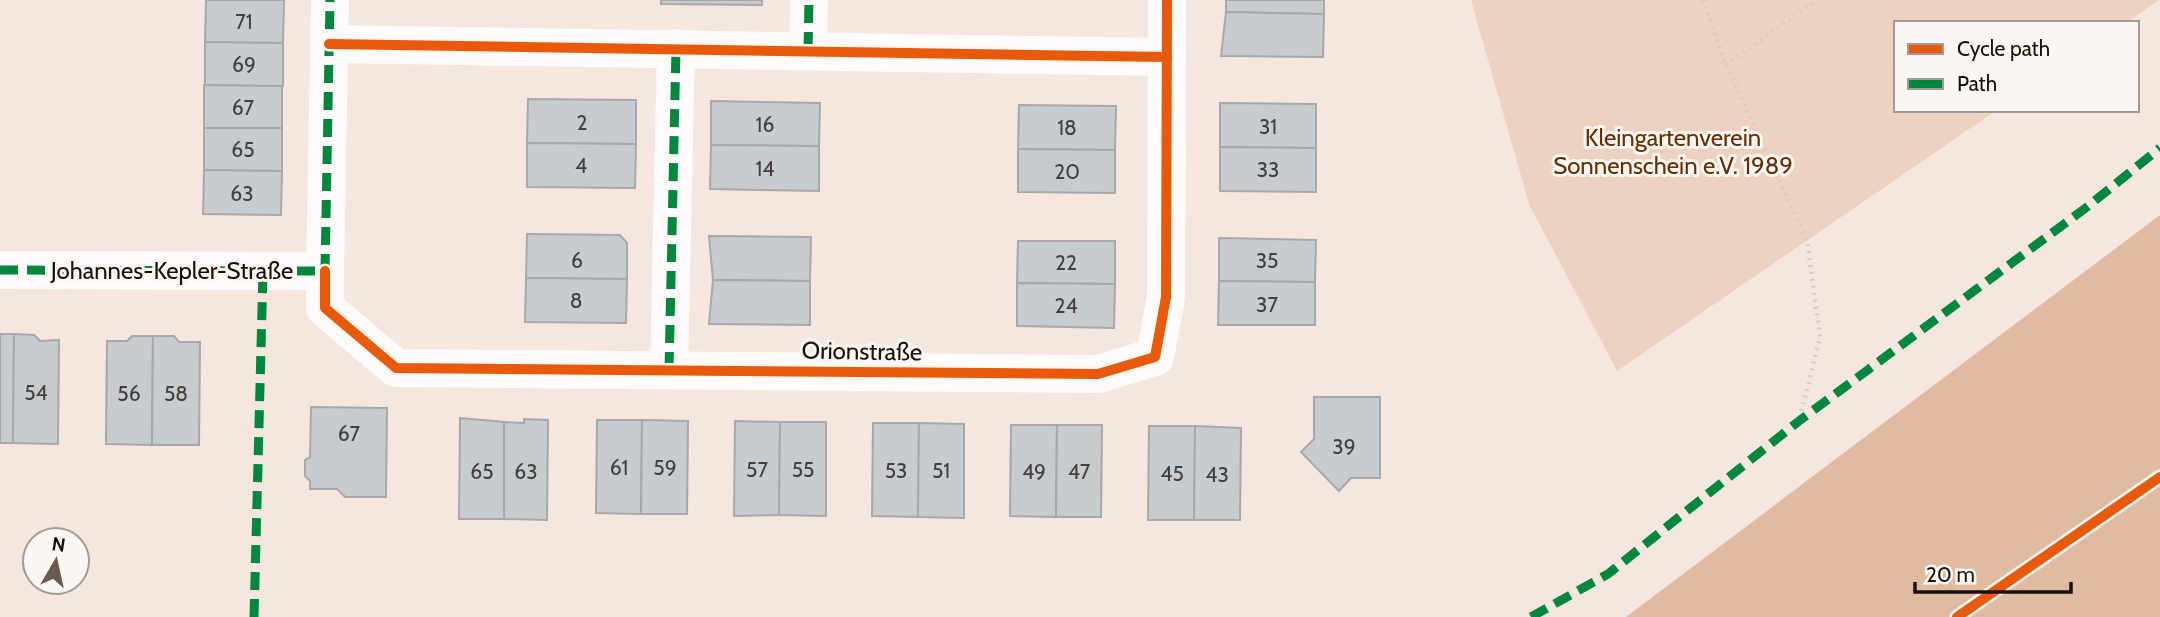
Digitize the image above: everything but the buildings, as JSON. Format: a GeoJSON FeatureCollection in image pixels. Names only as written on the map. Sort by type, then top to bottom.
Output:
{"type":"FeatureCollection","features":[{"type":"Feature","properties":{"kind":"street","name":"Johannes-Kepler-Straße"},"geometry":{"type":"LineString","coordinates":[[0,270],[325,271],[330,0]]}},
{"type":"Feature","properties":{"kind":"street"},"geometry":{"type":"LineString","coordinates":[[808,50],[809,0]]}},
{"type":"Feature","properties":{"kind":"street","name":"Orionstraße"},"geometry":{"type":"LineString","coordinates":[[325,271],[324,308],[396,368],[1098,374],[1156,357],[1166,297],[1167,0]]}},
{"type":"Feature","properties":{"kind":"street"},"geometry":{"type":"LineString","coordinates":[[329,44],[1167,57]]}},
{"type":"Feature","properties":{"kind":"street"},"geometry":{"type":"LineString","coordinates":[[670,370],[676,48]]}},
{"type":"Feature","properties":{"kind":"path"},"geometry":{"type":"LineString","coordinates":[[1703,0],[1726,65],[1807,240],[1820,337],[1799,421]]}},
{"type":"Feature","properties":{"kind":"path"},"geometry":{"type":"LineString","coordinates":[[1726,65],[1817,0]]}},
{"type":"Feature","properties":{"kind":"green space","name":"Kleingartenverein Sonnenschein e.V. 1989"},"geometry":{"type":"Polygon","coordinates":[[[1471,0],[2159,0],[2129,21],[1894,21],[1894,112],[1994,112],[1617,371],[1529,204],[1471,0]]]}},
{"type":"Feature","properties":{"kind":"shaded area"},"geometry":{"type":"Polygon","coordinates":[[[2160,215],[2160,617],[1626,617],[2160,215]]]}},
{"type":"Feature","properties":{"kind":"marked path"},"geometry":{"type":"LineString","coordinates":[[0,270],[325,271],[330,0]]}},
{"type":"Feature","properties":{"kind":"marked path"},"geometry":{"type":"LineString","coordinates":[[808,50],[809,0]]}},
{"type":"Feature","properties":{"kind":"marked path"},"geometry":{"type":"LineString","coordinates":[[669,370],[676,48]]}},
{"type":"Feature","properties":{"kind":"marked path"},"geometry":{"type":"LineString","coordinates":[[1531,617],[1608,574],[1799,421],[2087,207],[2160,148]]}},
{"type":"Feature","properties":{"kind":"marked path"},"geometry":{"type":"LineString","coordinates":[[254,617],[263,271]]}},
{"type":"Feature","properties":{"kind":"cycle path"},"geometry":{"type":"LineString","coordinates":[[325,271],[325,308],[396,368],[1098,374],[1155,357],[1166,297],[1167,0]]}},
{"type":"Feature","properties":{"kind":"cycle path"},"geometry":{"type":"LineString","coordinates":[[329,44],[1167,57]]}},
{"type":"Feature","properties":{"kind":"cycle path"},"geometry":{"type":"LineString","coordinates":[[1957,617],[2160,477]]}}]}
